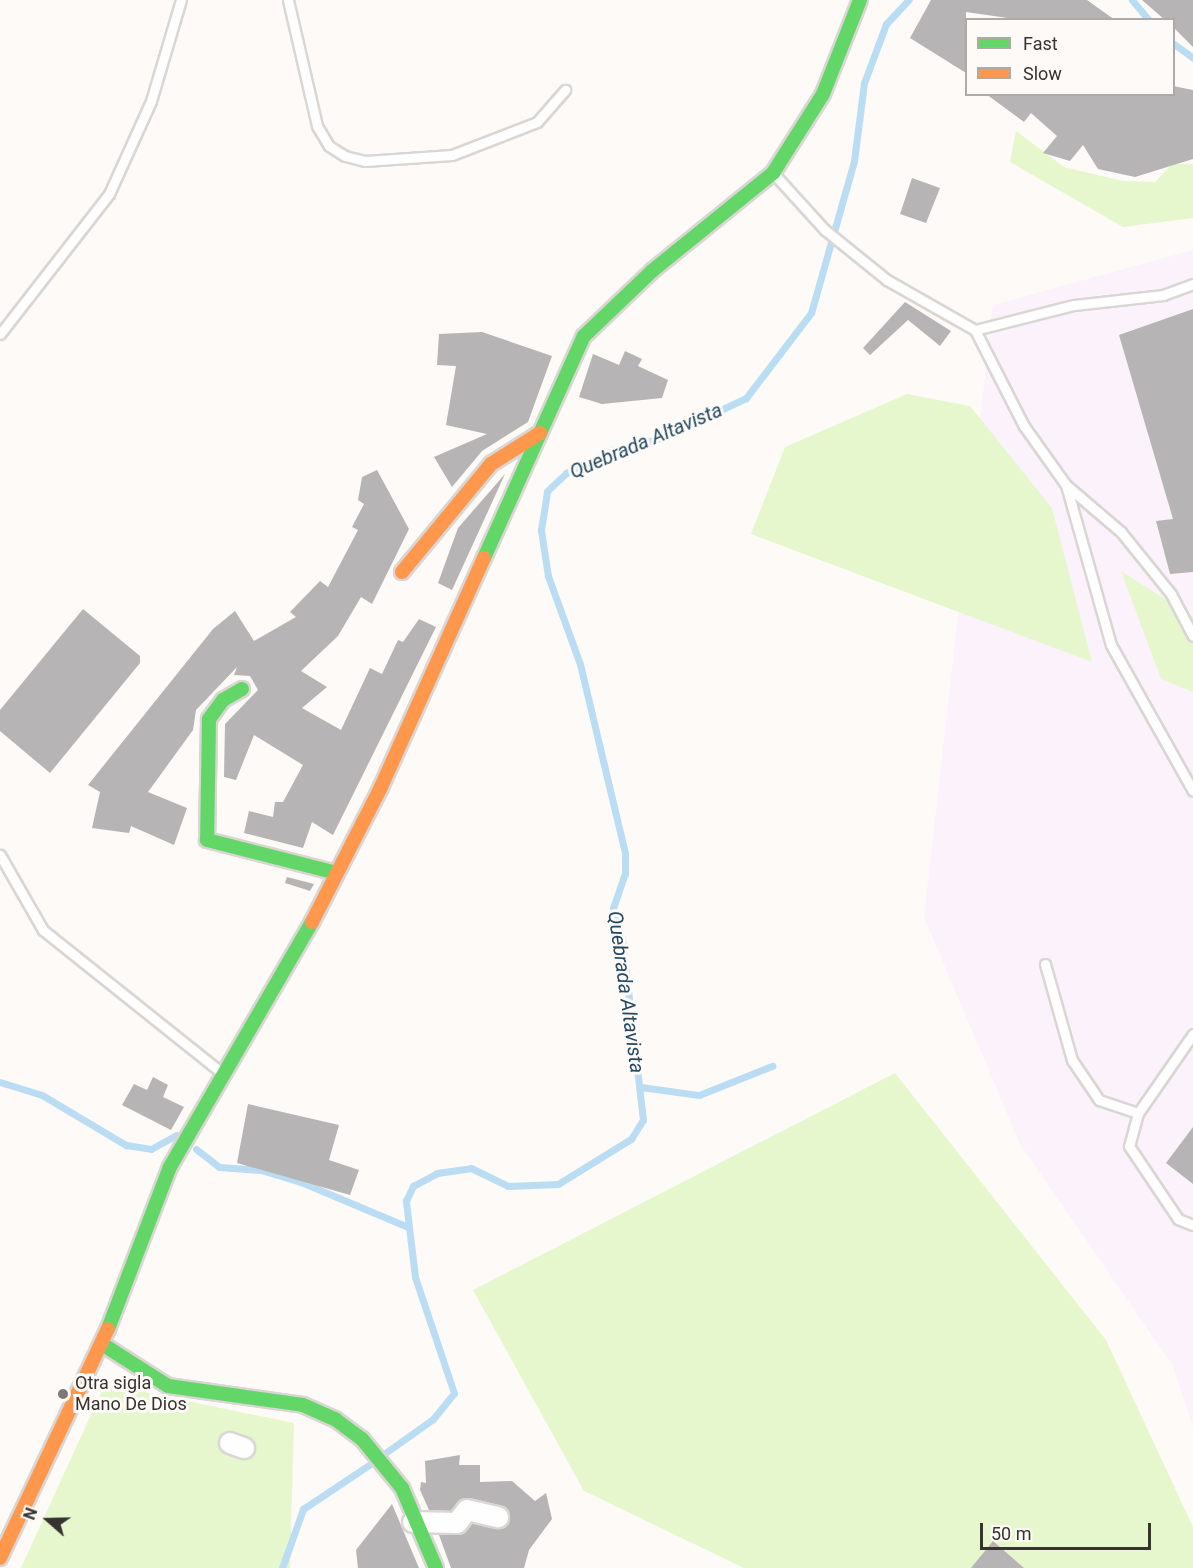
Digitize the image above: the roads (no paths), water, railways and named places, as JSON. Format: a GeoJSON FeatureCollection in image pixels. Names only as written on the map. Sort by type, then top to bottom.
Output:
{"type":"FeatureCollection","features":[{"type":"Feature","properties":{"kind":"street"},"geometry":{"type":"LineString","coordinates":[[0,1558],[102,1344],[170,1167],[336,873],[448,646],[584,336],[652,270],[773,173],[822,94],[860,0]]}},
{"type":"Feature","properties":{"kind":"street"},"geometry":{"type":"LineString","coordinates":[[402,572],[492,464],[540,433]]}},
{"type":"Feature","properties":{"kind":"street"},"geometry":{"type":"LineString","coordinates":[[242,689],[223,700],[209,720],[207,840],[336,873]]}},
{"type":"Feature","properties":{"kind":"street"},"geometry":{"type":"LineString","coordinates":[[102,1344],[168,1386],[303,1405],[362,1439],[402,1488],[412,1522],[436,1568]]}},
{"type":"Feature","properties":{"kind":"street"},"geometry":{"type":"LineString","coordinates":[[412,1522],[457,1523],[467,1510],[498,1517]]}},
{"type":"Feature","properties":{"kind":"lane"},"geometry":{"type":"LineString","coordinates":[[0,334],[109,194],[151,101],[182,0]]}},
{"type":"Feature","properties":{"kind":"lane"},"geometry":{"type":"LineString","coordinates":[[288,0],[317,126],[329,146],[345,156],[365,161],[452,155],[537,122],[565,90]]}},
{"type":"Feature","properties":{"kind":"lane"},"geometry":{"type":"LineString","coordinates":[[773,173],[825,230],[887,280],[975,330],[1024,426],[1066,485],[1121,532],[1171,594],[1193,636]]}},
{"type":"Feature","properties":{"kind":"lane"},"geometry":{"type":"LineString","coordinates":[[975,330],[1074,305],[1163,295],[1193,284]]}},
{"type":"Feature","properties":{"kind":"lane"},"geometry":{"type":"LineString","coordinates":[[1066,485],[1111,645],[1193,791]]}},
{"type":"Feature","properties":{"kind":"lane"},"geometry":{"type":"LineString","coordinates":[[0,855],[43,930],[223,1074]]}},
{"type":"Feature","properties":{"kind":"lane"},"geometry":{"type":"LineString","coordinates":[[1045,964],[1072,1060],[1100,1100],[1138,1113]]}},
{"type":"Feature","properties":{"kind":"lane"},"geometry":{"type":"LineString","coordinates":[[1193,1034],[1138,1113],[1129,1146],[1178,1219],[1193,1225]]}},
{"type":"Feature","properties":{"kind":"waterway","name":"Quebrada Altavista"},"geometry":{"type":"LineString","coordinates":[[381,1456],[433,1419],[454,1393],[415,1277],[406,1201],[413,1186],[437,1173],[471,1168],[508,1186],[558,1184],[631,1139],[643,1120],[622,939],[613,908],[625,874],[625,853],[580,664],[548,576],[541,530],[547,491],[566,473],[613,450],[661,438],[746,398],[811,313],[854,161],[864,83],[886,24],[908,0]]}},
{"type":"Feature","properties":{"kind":"waterway"},"geometry":{"type":"LineString","coordinates":[[1132,0],[1147,18]]}},
{"type":"Feature","properties":{"kind":"waterway"},"geometry":{"type":"LineString","coordinates":[[1175,45],[1193,58]]}},
{"type":"Feature","properties":{"kind":"waterway"},"geometry":{"type":"LineString","coordinates":[[641,1087],[699,1095],[772,1066]]}},
{"type":"Feature","properties":{"kind":"waterway"},"geometry":{"type":"LineString","coordinates":[[0,1082],[42,1095],[126,1145],[151,1149],[176,1135]]}},
{"type":"Feature","properties":{"kind":"waterway"},"geometry":{"type":"LineString","coordinates":[[196,1149],[219,1167],[261,1170],[301,1182],[408,1227]]}},
{"type":"Feature","properties":{"kind":"waterway","name":"Quebrada Altavista"},"geometry":{"type":"LineString","coordinates":[[282,1568],[303,1509],[372,1463]]}},
{"type":"Feature","properties":{"kind":"place","name":"Otra sigla Mano De Dios"},"geometry":{"type":"Point","coordinates":[63,1394]}}]}
